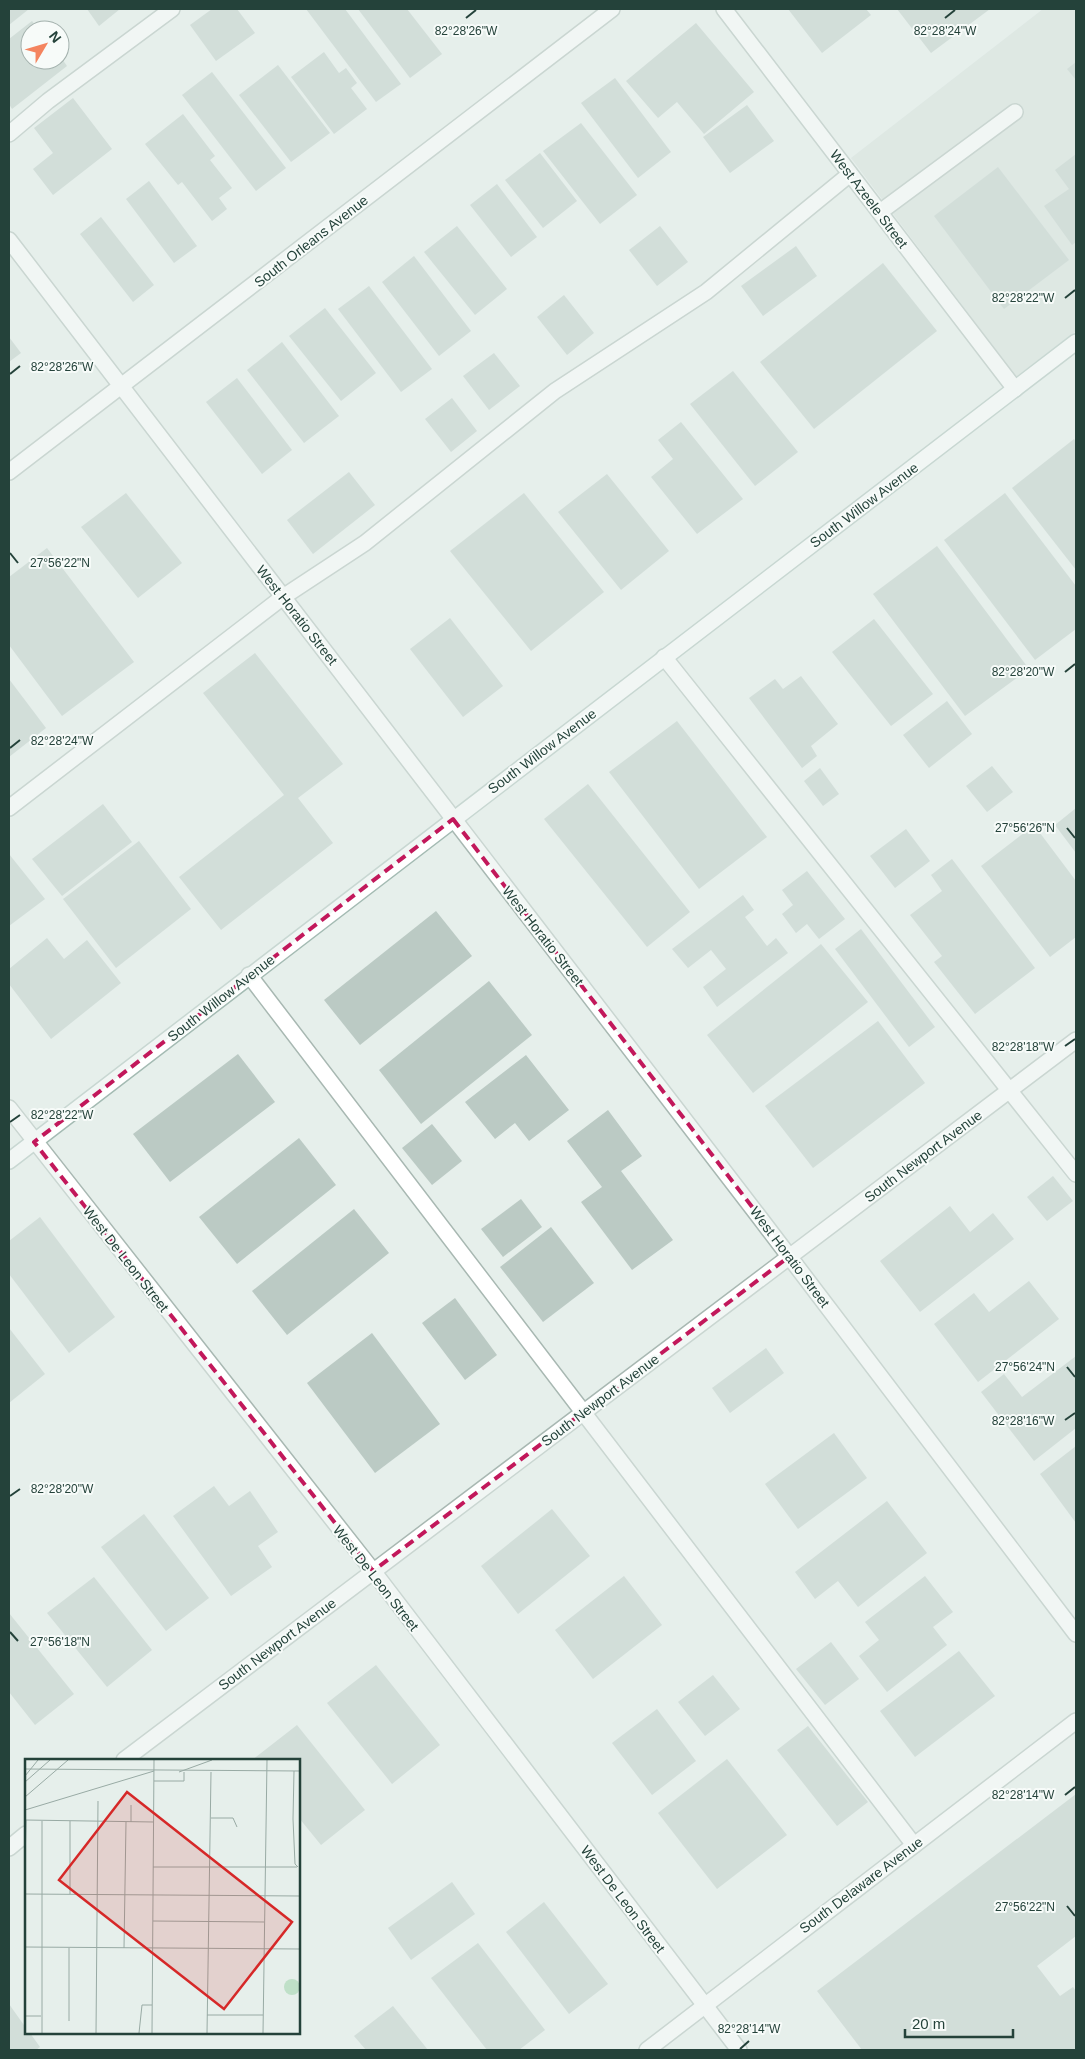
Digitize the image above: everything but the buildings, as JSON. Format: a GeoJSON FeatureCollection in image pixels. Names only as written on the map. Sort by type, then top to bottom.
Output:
{"type":"FeatureCollection","features":[{"type":"Feature","properties":{"kind":"street"},"geometry":{"type":"LineString","coordinates":[[9,134],[48,102],[172,9]]}},
{"type":"Feature","properties":{"kind":"street","name":"South Orleans Avenue"},"geometry":{"type":"LineString","coordinates":[[9,472],[612,9]]}},
{"type":"Feature","properties":{"kind":"street","name":"West Azeele Street"},"geometry":{"type":"LineString","coordinates":[[724,9],[1015,389]]}},
{"type":"Feature","properties":{"kind":"street"},"geometry":{"type":"LineString","coordinates":[[880,212],[1016,112]]}},
{"type":"Feature","properties":{"kind":"street"},"geometry":{"type":"LineString","coordinates":[[9,808],[283,597],[365,543],[555,391],[706,292],[850,174]]}},
{"type":"Feature","properties":{"kind":"street","name":"West Horatio Street"},"geometry":{"type":"LineString","coordinates":[[9,240],[790,1256],[1076,1634]]}},
{"type":"Feature","properties":{"kind":"street","name":"South Willow Avenue"},"geometry":{"type":"LineString","coordinates":[[9,1161],[1076,342]]}},
{"type":"Feature","properties":{"kind":"street"},"geometry":{"type":"LineString","coordinates":[[664,657],[1076,1174]]}},
{"type":"Feature","properties":{"kind":"street"},"geometry":{"type":"LineString","coordinates":[[249,976],[914,1845]]}},
{"type":"Feature","properties":{"kind":"street","name":"South Newport Avenue"},"geometry":{"type":"LineString","coordinates":[[125,1759],[1076,1040]]}},
{"type":"Feature","properties":{"kind":"street","name":"West De Leon Street"},"geometry":{"type":"LineString","coordinates":[[9,1108],[373,1571],[739,2050]]}},
{"type":"Feature","properties":{"kind":"street","name":"South Delaware Avenue"},"geometry":{"type":"LineString","coordinates":[[647,2050],[1076,1721]]}},
{"type":"Feature","properties":{"kind":"street"},"geometry":{"type":"LineString","coordinates":[[9,1848],[25,1835]]}},
{"type":"Feature","properties":{"kind":"highlighted area"},"geometry":{"type":"Polygon","coordinates":[[[453,819],[790,1256],[373,1571],[34,1142],[453,819]]]}},
{"type":"Feature","properties":{"kind":"shaded area"},"geometry":{"type":"Polygon","coordinates":[[[1043,9],[1076,9],[1076,331],[1016,377],[851,158],[1043,9]]]}}]}
